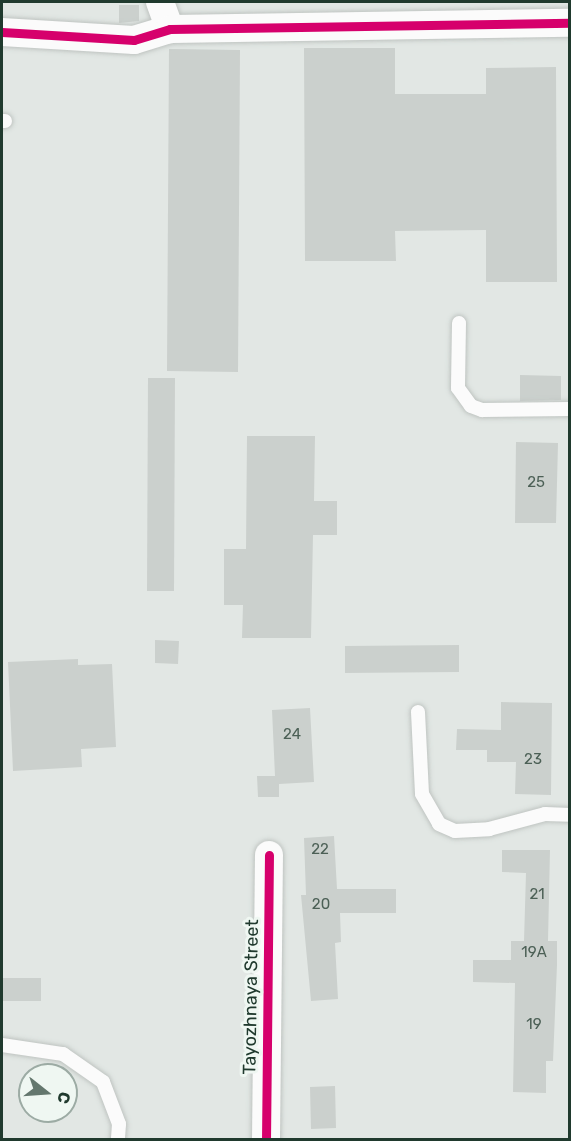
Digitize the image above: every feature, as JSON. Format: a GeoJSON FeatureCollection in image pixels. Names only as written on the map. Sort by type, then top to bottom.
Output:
{"type":"FeatureCollection","features":[{"type":"Feature","properties":{"kind":"street"},"geometry":{"type":"LineString","coordinates":[[160,2],[170,29]]}},
{"type":"Feature","properties":{"kind":"street"},"geometry":{"type":"LineString","coordinates":[[2,32],[134,40],[170,29],[570,23]]}},
{"type":"Feature","properties":{"kind":"street","name":"Tayozhnaya Street"},"geometry":{"type":"LineString","coordinates":[[266,1140],[269,855]]}},
{"type":"Feature","properties":{"kind":"lane"},"geometry":{"type":"LineString","coordinates":[[459,323],[458,388],[471,406],[482,410],[570,409]]}},
{"type":"Feature","properties":{"kind":"lane"},"geometry":{"type":"LineString","coordinates":[[418,712],[422,794],[439,824],[455,831],[489,829],[545,814],[570,814]]}},
{"type":"Feature","properties":{"kind":"lane"},"geometry":{"type":"LineString","coordinates":[[2,1045],[63,1054],[103,1082],[119,1124],[118,1140]]}},
{"type":"Feature","properties":{"kind":"building"},"geometry":{"type":"Polygon","coordinates":[[[119,5],[139,5],[139,21],[119,23],[119,5]]]}},
{"type":"Feature","properties":{"kind":"building"},"geometry":{"type":"Polygon","coordinates":[[[304,48],[395,48],[395,94],[486,94],[486,68],[556,67],[557,282],[486,282],[486,230],[395,231],[396,261],[305,261],[304,48]]]}},
{"type":"Feature","properties":{"kind":"building"},"geometry":{"type":"Polygon","coordinates":[[[169,49],[240,50],[238,372],[167,371],[169,49]]]}},
{"type":"Feature","properties":{"kind":"building"},"geometry":{"type":"Polygon","coordinates":[[[520,375],[561,376],[561,400],[520,401],[520,375]]]}},
{"type":"Feature","properties":{"kind":"building"},"geometry":{"type":"Polygon","coordinates":[[[148,378],[175,378],[174,591],[147,591],[148,378]]]}},
{"type":"Feature","properties":{"kind":"building"},"geometry":{"type":"Polygon","coordinates":[[[247,436],[315,436],[314,501],[337,501],[337,535],[313,535],[311,638],[242,638],[243,605],[224,605],[224,549],[246,549],[247,436]]]}},
{"type":"Feature","properties":{"kind":"building"},"geometry":{"type":"Polygon","coordinates":[[[516,442],[558,443],[556,523],[515,523],[516,442]]]}},
{"type":"Feature","properties":{"kind":"building"},"geometry":{"type":"Polygon","coordinates":[[[155,640],[179,641],[178,664],[155,663],[155,640]]]}},
{"type":"Feature","properties":{"kind":"building"},"geometry":{"type":"Polygon","coordinates":[[[459,645],[459,672],[345,673],[345,646],[459,645]]]}},
{"type":"Feature","properties":{"kind":"building"},"geometry":{"type":"Polygon","coordinates":[[[78,659],[78,665],[112,664],[116,747],[81,749],[82,767],[13,771],[8,662],[78,659]]]}},
{"type":"Feature","properties":{"kind":"building"},"geometry":{"type":"Polygon","coordinates":[[[501,702],[552,703],[551,795],[515,794],[516,762],[487,762],[487,750],[456,750],[457,729],[501,730],[501,702]]]}},
{"type":"Feature","properties":{"kind":"building"},"geometry":{"type":"Polygon","coordinates":[[[310,708],[314,782],[279,784],[279,797],[258,797],[257,776],[275,776],[272,710],[310,708]]]}},
{"type":"Feature","properties":{"kind":"building"},"geometry":{"type":"Polygon","coordinates":[[[334,836],[337,889],[396,889],[396,913],[340,913],[341,942],[335,943],[338,999],[311,1001],[301,895],[306,895],[304,838],[334,836]]]}},
{"type":"Feature","properties":{"kind":"building"},"geometry":{"type":"Polygon","coordinates":[[[502,850],[550,850],[548,941],[557,941],[557,965],[553,1061],[546,1061],[546,1093],[513,1092],[515,983],[473,982],[473,960],[511,960],[511,941],[524,941],[526,873],[502,872],[502,850]]]}},
{"type":"Feature","properties":{"kind":"building"},"geometry":{"type":"Polygon","coordinates":[[[2,978],[41,978],[41,1001],[2,1001],[2,978]]]}},
{"type":"Feature","properties":{"kind":"building"},"geometry":{"type":"Polygon","coordinates":[[[335,1086],[336,1128],[311,1129],[310,1087],[335,1086]]]}},
{"type":"Feature","properties":{"kind":"cycle path"},"geometry":{"type":"LineString","coordinates":[[2,32],[134,40],[170,29],[570,23]]}},
{"type":"Feature","properties":{"kind":"cycle path"},"geometry":{"type":"LineString","coordinates":[[266,1140],[269,855]]}}]}
